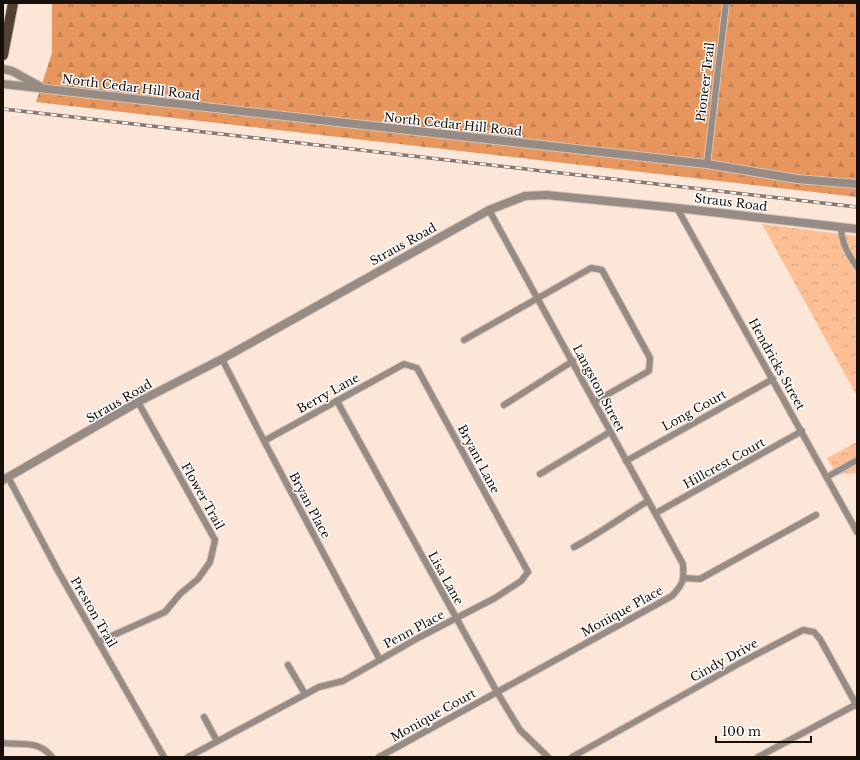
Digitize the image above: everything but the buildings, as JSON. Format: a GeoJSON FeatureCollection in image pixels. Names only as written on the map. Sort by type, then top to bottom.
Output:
{"type":"FeatureCollection","features":[{"type":"Feature","properties":{"kind":"main road"},"geometry":{"type":"LineString","coordinates":[[3,55],[14,3]]}},
{"type":"Feature","properties":{"kind":"street","name":"Pioneer Trail"},"geometry":{"type":"LineString","coordinates":[[707,164],[726,3]]}},
{"type":"Feature","properties":{"kind":"street","name":"North Cedar Hill Road"},"geometry":{"type":"LineString","coordinates":[[3,70],[12,71],[46,89]]}},
{"type":"Feature","properties":{"kind":"street","name":"North Cedar Hill Road"},"geometry":{"type":"LineString","coordinates":[[3,84],[707,164],[797,179],[857,184]]}},
{"type":"Feature","properties":{"kind":"street","name":"Straus Road"},"geometry":{"type":"LineString","coordinates":[[6,478],[138,402],[222,359],[489,210],[525,196],[546,195],[677,208],[857,229]]}},
{"type":"Feature","properties":{"kind":"street","name":"Hendricks Street"},"geometry":{"type":"LineString","coordinates":[[677,208],[857,532]]}},
{"type":"Feature","properties":{"kind":"street","name":"Langston Street"},"geometry":{"type":"LineString","coordinates":[[489,210],[573,361],[648,501],[656,513],[683,564],[684,578]]}},
{"type":"Feature","properties":{"kind":"street"},"geometry":{"type":"LineString","coordinates":[[840,228],[841,238],[846,250],[857,267]]}},
{"type":"Feature","properties":{"kind":"street"},"geometry":{"type":"LineString","coordinates":[[464,340],[591,268],[602,270],[650,358],[649,371],[594,402]]}},
{"type":"Feature","properties":{"kind":"street","name":"Bryan Place"},"geometry":{"type":"LineString","coordinates":[[222,359],[380,660]]}},
{"type":"Feature","properties":{"kind":"street"},"geometry":{"type":"LineString","coordinates":[[504,405],[573,361]]}},
{"type":"Feature","properties":{"kind":"street","name":"Berry Lane"},"geometry":{"type":"LineString","coordinates":[[264,441],[404,364]]}},
{"type":"Feature","properties":{"kind":"street","name":"Bryant Lane"},"geometry":{"type":"LineString","coordinates":[[404,364],[417,368],[528,572]]}},
{"type":"Feature","properties":{"kind":"street","name":"Long Court"},"geometry":{"type":"LineString","coordinates":[[626,461],[773,379]]}},
{"type":"Feature","properties":{"kind":"street","name":"Lisa Lane"},"geometry":{"type":"LineString","coordinates":[[337,401],[497,692],[520,730],[548,757]]}},
{"type":"Feature","properties":{"kind":"street","name":"Flower Trail"},"geometry":{"type":"LineString","coordinates":[[98,642],[165,612],[180,594],[198,579],[210,562],[215,540],[138,402]]}},
{"type":"Feature","properties":{"kind":"street"},"geometry":{"type":"LineString","coordinates":[[540,474],[610,432]]}},
{"type":"Feature","properties":{"kind":"street","name":"Hillcrest Court"},"geometry":{"type":"LineString","coordinates":[[656,513],[802,432]]}},
{"type":"Feature","properties":{"kind":"street"},"geometry":{"type":"LineString","coordinates":[[827,477],[857,460]]}},
{"type":"Feature","properties":{"kind":"street","name":"Preston Trail"},"geometry":{"type":"LineString","coordinates":[[6,478],[164,757]]}},
{"type":"Feature","properties":{"kind":"street"},"geometry":{"type":"LineString","coordinates":[[574,547],[596,535],[648,501]]}},
{"type":"Feature","properties":{"kind":"street"},"geometry":{"type":"LineString","coordinates":[[684,578],[700,579],[816,515]]}},
{"type":"Feature","properties":{"kind":"street","name":"Penn Place"},"geometry":{"type":"LineString","coordinates":[[188,757],[319,687],[343,680],[456,619],[522,581],[528,572]]}},
{"type":"Feature","properties":{"kind":"street","name":"Monique Place"},"geometry":{"type":"LineString","coordinates":[[497,692],[672,596],[681,587],[684,578]]}},
{"type":"Feature","properties":{"kind":"street","name":"Cindy Drive"},"geometry":{"type":"LineString","coordinates":[[572,757],[802,630],[814,632],[820,639],[857,705]]}},
{"type":"Feature","properties":{"kind":"street"},"geometry":{"type":"LineString","coordinates":[[288,665],[305,694]]}},
{"type":"Feature","properties":{"kind":"street","name":"Monique Court"},"geometry":{"type":"LineString","coordinates":[[379,757],[497,692]]}},
{"type":"Feature","properties":{"kind":"street"},"geometry":{"type":"LineString","coordinates":[[758,757],[857,705]]}},
{"type":"Feature","properties":{"kind":"street"},"geometry":{"type":"LineString","coordinates":[[204,717],[217,741]]}},
{"type":"Feature","properties":{"kind":"street"},"geometry":{"type":"LineString","coordinates":[[3,743],[32,744],[41,747],[52,757]]}},
{"type":"Feature","properties":{"kind":"green space"},"geometry":{"type":"Polygon","coordinates":[[[52,3],[857,3],[857,197],[36,102],[52,53],[52,3]]]}},
{"type":"Feature","properties":{"kind":"green space"},"geometry":{"type":"Polygon","coordinates":[[[762,224],[857,236],[857,396],[762,224]]]}},
{"type":"Feature","properties":{"kind":"green space"},"geometry":{"type":"Polygon","coordinates":[[[857,442],[857,473],[836,474],[827,458],[857,442]]]}},
{"type":"Feature","properties":{"kind":"railway"},"geometry":{"type":"LineString","coordinates":[[3,109],[857,207]]}}]}
